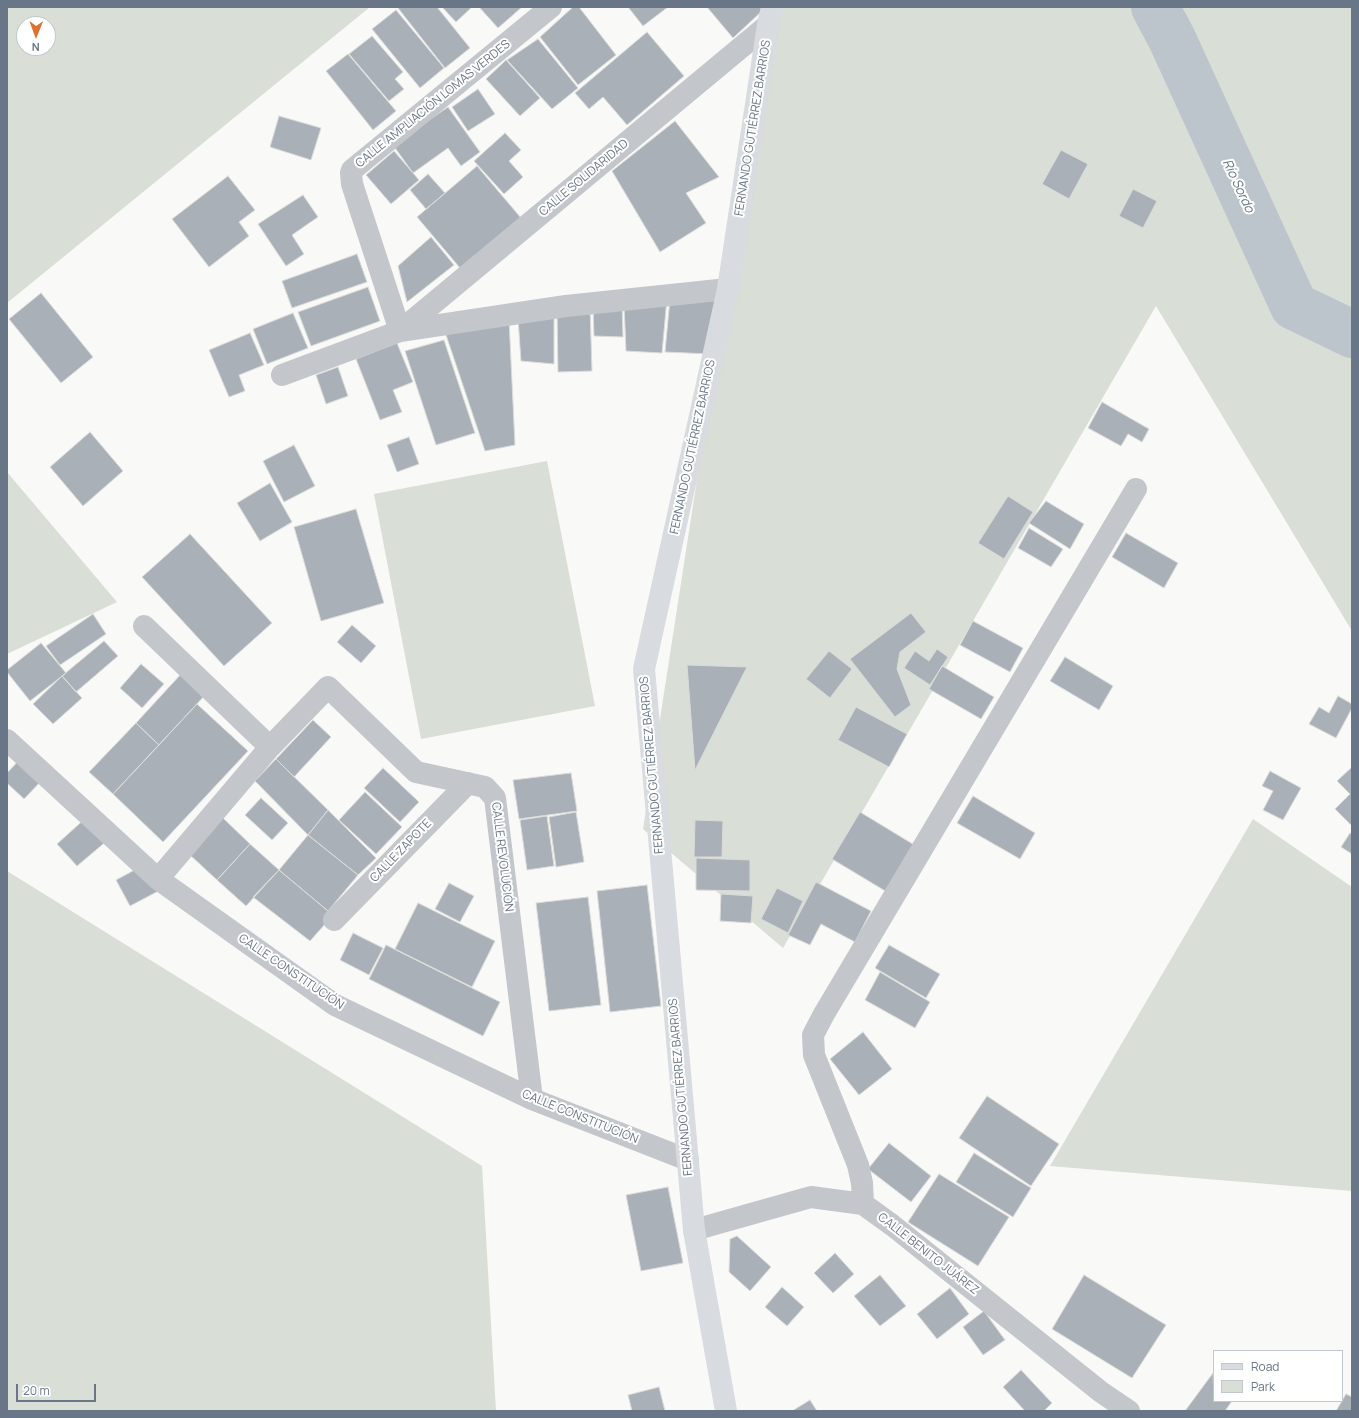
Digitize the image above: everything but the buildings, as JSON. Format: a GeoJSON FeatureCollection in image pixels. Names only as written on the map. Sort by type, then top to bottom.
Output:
{"type":"FeatureCollection","features":[{"type":"Feature","properties":{"kind":"main road","name":"FERNANDO GUTIÉRREZ BARRIOS"},"geometry":{"type":"LineString","coordinates":[[726,1411],[694,1230],[644,669],[728,289],[770,16]]}},
{"type":"Feature","properties":{"kind":"street","name":"CALLE AMPLIACIÓN LOMAS VERDES"},"geometry":{"type":"LineString","coordinates":[[400,331],[352,184],[352,170],[551,7]]}},
{"type":"Feature","properties":{"kind":"street","name":"CALLE SOLIDARIDAD"},"geometry":{"type":"LineString","coordinates":[[400,331],[770,16]]}},
{"type":"Feature","properties":{"kind":"street"},"geometry":{"type":"LineString","coordinates":[[282,375],[400,331],[566,306],[728,289]]}},
{"type":"Feature","properties":{"kind":"street"},"geometry":{"type":"LineString","coordinates":[[863,1204],[862,1183],[858,1165],[814,1055],[813,1035],[828,1007],[1136,489]]}},
{"type":"Feature","properties":{"kind":"street"},"geometry":{"type":"LineString","coordinates":[[144,626],[270,747],[158,879]]}},
{"type":"Feature","properties":{"kind":"street","name":"CALLE REVOLUCIÓN"},"geometry":{"type":"LineString","coordinates":[[270,747],[328,687],[416,772],[485,787],[495,798],[532,1099]]}},
{"type":"Feature","properties":{"kind":"street","name":"CALLE CONSTITUCIÓN"},"geometry":{"type":"LineString","coordinates":[[7,740],[158,879],[335,1004],[532,1099],[688,1160]]}},
{"type":"Feature","properties":{"kind":"street","name":"CALLE ZAPOTE"},"geometry":{"type":"LineString","coordinates":[[334,920],[468,783]]}},
{"type":"Feature","properties":{"kind":"street","name":"CALLE BENITO JUÁREZ"},"geometry":{"type":"LineString","coordinates":[[694,1230],[811,1197],[863,1204],[892,1225],[1100,1392],[1129,1411]]}},
{"type":"Feature","properties":{"kind":"green space"},"geometry":{"type":"Polygon","coordinates":[[[7,7],[370,7],[7,303],[7,7]]]}},
{"type":"Feature","properties":{"kind":"green space"},"geometry":{"type":"Polygon","coordinates":[[[770,7],[1352,7],[1352,631],[1156,306],[783,948],[643,829],[770,7]]]}},
{"type":"Feature","properties":{"kind":"green space"},"geometry":{"type":"Polygon","coordinates":[[[547,461],[595,706],[421,739],[374,494],[547,461]]]}},
{"type":"Feature","properties":{"kind":"green space"},"geometry":{"type":"Polygon","coordinates":[[[7,472],[117,602],[7,654],[7,472]]]}},
{"type":"Feature","properties":{"kind":"green space"},"geometry":{"type":"Polygon","coordinates":[[[1253,819],[1352,887],[1352,1191],[1050,1166],[1253,819]]]}},
{"type":"Feature","properties":{"kind":"green space"},"geometry":{"type":"Polygon","coordinates":[[[7,871],[482,1166],[496,1411],[7,1411],[7,871]]]}},
{"type":"Feature","properties":{"kind":"waterway","name":"Río Sordo"},"geometry":{"type":"LineString","coordinates":[[1155,7],[1172,39],[1294,306],[1352,334]]}}]}
